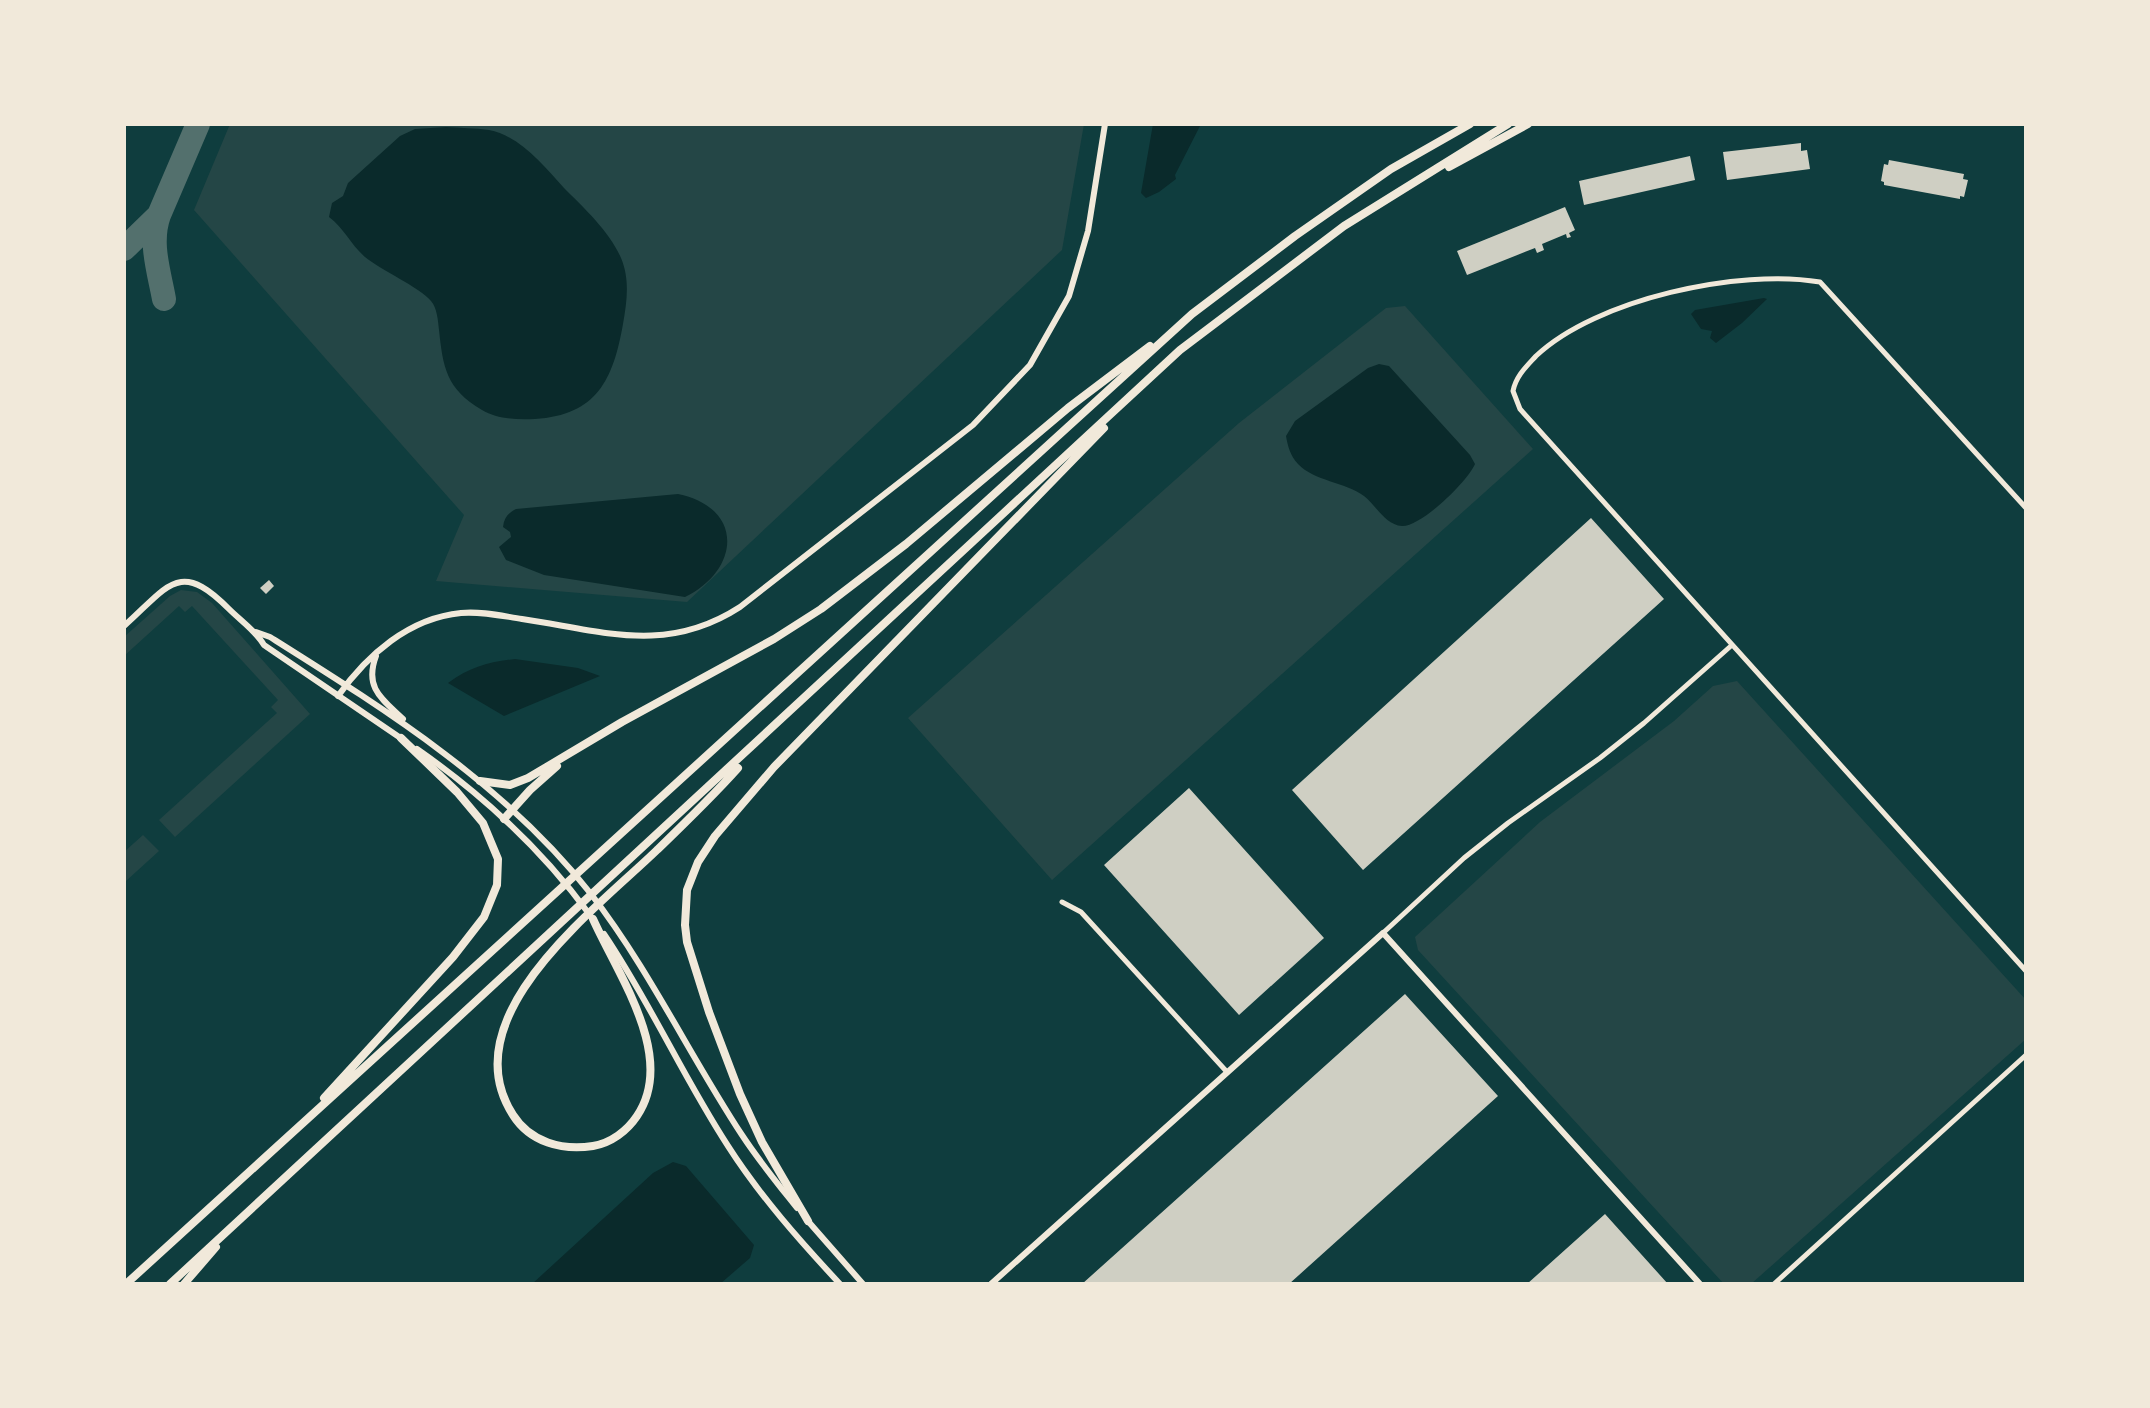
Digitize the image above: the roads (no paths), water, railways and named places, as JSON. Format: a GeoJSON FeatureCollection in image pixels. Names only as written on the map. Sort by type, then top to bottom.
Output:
{"type":"FeatureCollection","features":[{"type":"Feature","properties":{"kind":"highway"},"geometry":{"type":"LineString","coordinates":[[480,781],[510,785],[570,755],[821,609],[906,544],[1068,408],[1295,236],[1460,124]]}},
{"type":"Feature","properties":{"kind":"highway"},"geometry":{"type":"LineString","coordinates":[[1391,169],[1470,124]]}},
{"type":"Feature","properties":{"kind":"highway"},"geometry":{"type":"LineString","coordinates":[[170,1284],[1180,350],[1344,226],[1508,124]]}},
{"type":"Feature","properties":{"kind":"highway"},"geometry":{"type":"LineString","coordinates":[[1344,226],[1528,124]]}},
{"type":"Feature","properties":{"kind":"highway"},"geometry":{"type":"LineString","coordinates":[[126,1284],[1192,314]]}},
{"type":"Feature","properties":{"kind":"highway"},"geometry":{"type":"LineString","coordinates":[[808,1221],[775,1166],[746,1106],[696,975],[687,942],[685,908],[687,890],[698,862],[715,836],[813,724],[1180,350]]}},
{"type":"Feature","properties":{"kind":"highway"},"geometry":{"type":"LineString","coordinates":[[593,919],[613,954],[644,1030],[651,1053],[651,1086],[632,1122],[608,1142],[594,1146],[555,1146],[540,1140],[517,1122],[500,1091],[499,1053],[504,1023],[514,1003],[526,982],[553,950],[707,803],[768,734]]}},
{"type":"Feature","properties":{"kind":"highway"},"geometry":{"type":"LineString","coordinates":[[291,1135],[453,957],[484,917],[497,885],[498,859],[492,838],[483,823],[457,792],[401,738]]}},
{"type":"Feature","properties":{"kind":"highway"},"geometry":{"type":"LineString","coordinates":[[504,819],[530,790],[570,755]]}},
{"type":"Feature","properties":{"kind":"highway"},"geometry":{"type":"LineString","coordinates":[[184,1284],[245,1214]]}},
{"type":"Feature","properties":{"kind":"street"},"geometry":{"type":"LineString","coordinates":[[338,696],[378,652],[426,621],[460,613],[478,612],[608,633],[654,636],[700,628],[740,607],[973,425],[1030,365],[1069,296],[1088,231],[1105,124]]}},
{"type":"Feature","properties":{"kind":"street"},"geometry":{"type":"LineString","coordinates":[[2026,508],[1820,282],[1801,279],[1743,281],[1665,295],[1612,309],[1547,346],[1518,376],[1513,391],[1520,409],[2026,971]]}},
{"type":"Feature","properties":{"kind":"street"},"geometry":{"type":"LineString","coordinates":[[124,626],[167,587],[181,582],[199,583],[256,632],[264,645],[440,765],[504,819],[593,919]]}},
{"type":"Feature","properties":{"kind":"street"},"geometry":{"type":"LineString","coordinates":[[256,632],[270,637],[412,728],[480,781],[539,836],[590,892],[625,942],[741,1134],[808,1221],[863,1284]]}},
{"type":"Feature","properties":{"kind":"street"},"geometry":{"type":"LineString","coordinates":[[991,1284],[1464,858],[1600,758],[1732,645]]}},
{"type":"Feature","properties":{"kind":"street"},"geometry":{"type":"LineString","coordinates":[[378,652],[371,672],[374,688],[412,728]]}},
{"type":"Feature","properties":{"kind":"street"},"geometry":{"type":"LineString","coordinates":[[1062,902],[1081,912],[1227,1072]]}},
{"type":"Feature","properties":{"kind":"street"},"geometry":{"type":"LineString","coordinates":[[1383,933],[1700,1284]]}},
{"type":"Feature","properties":{"kind":"street"},"geometry":{"type":"LineString","coordinates":[[613,954],[637,984],[727,1145],[802,1243],[840,1284]]}},
{"type":"Feature","properties":{"kind":"street"},"geometry":{"type":"LineString","coordinates":[[1774,1284],[2026,1055]]}}]}
